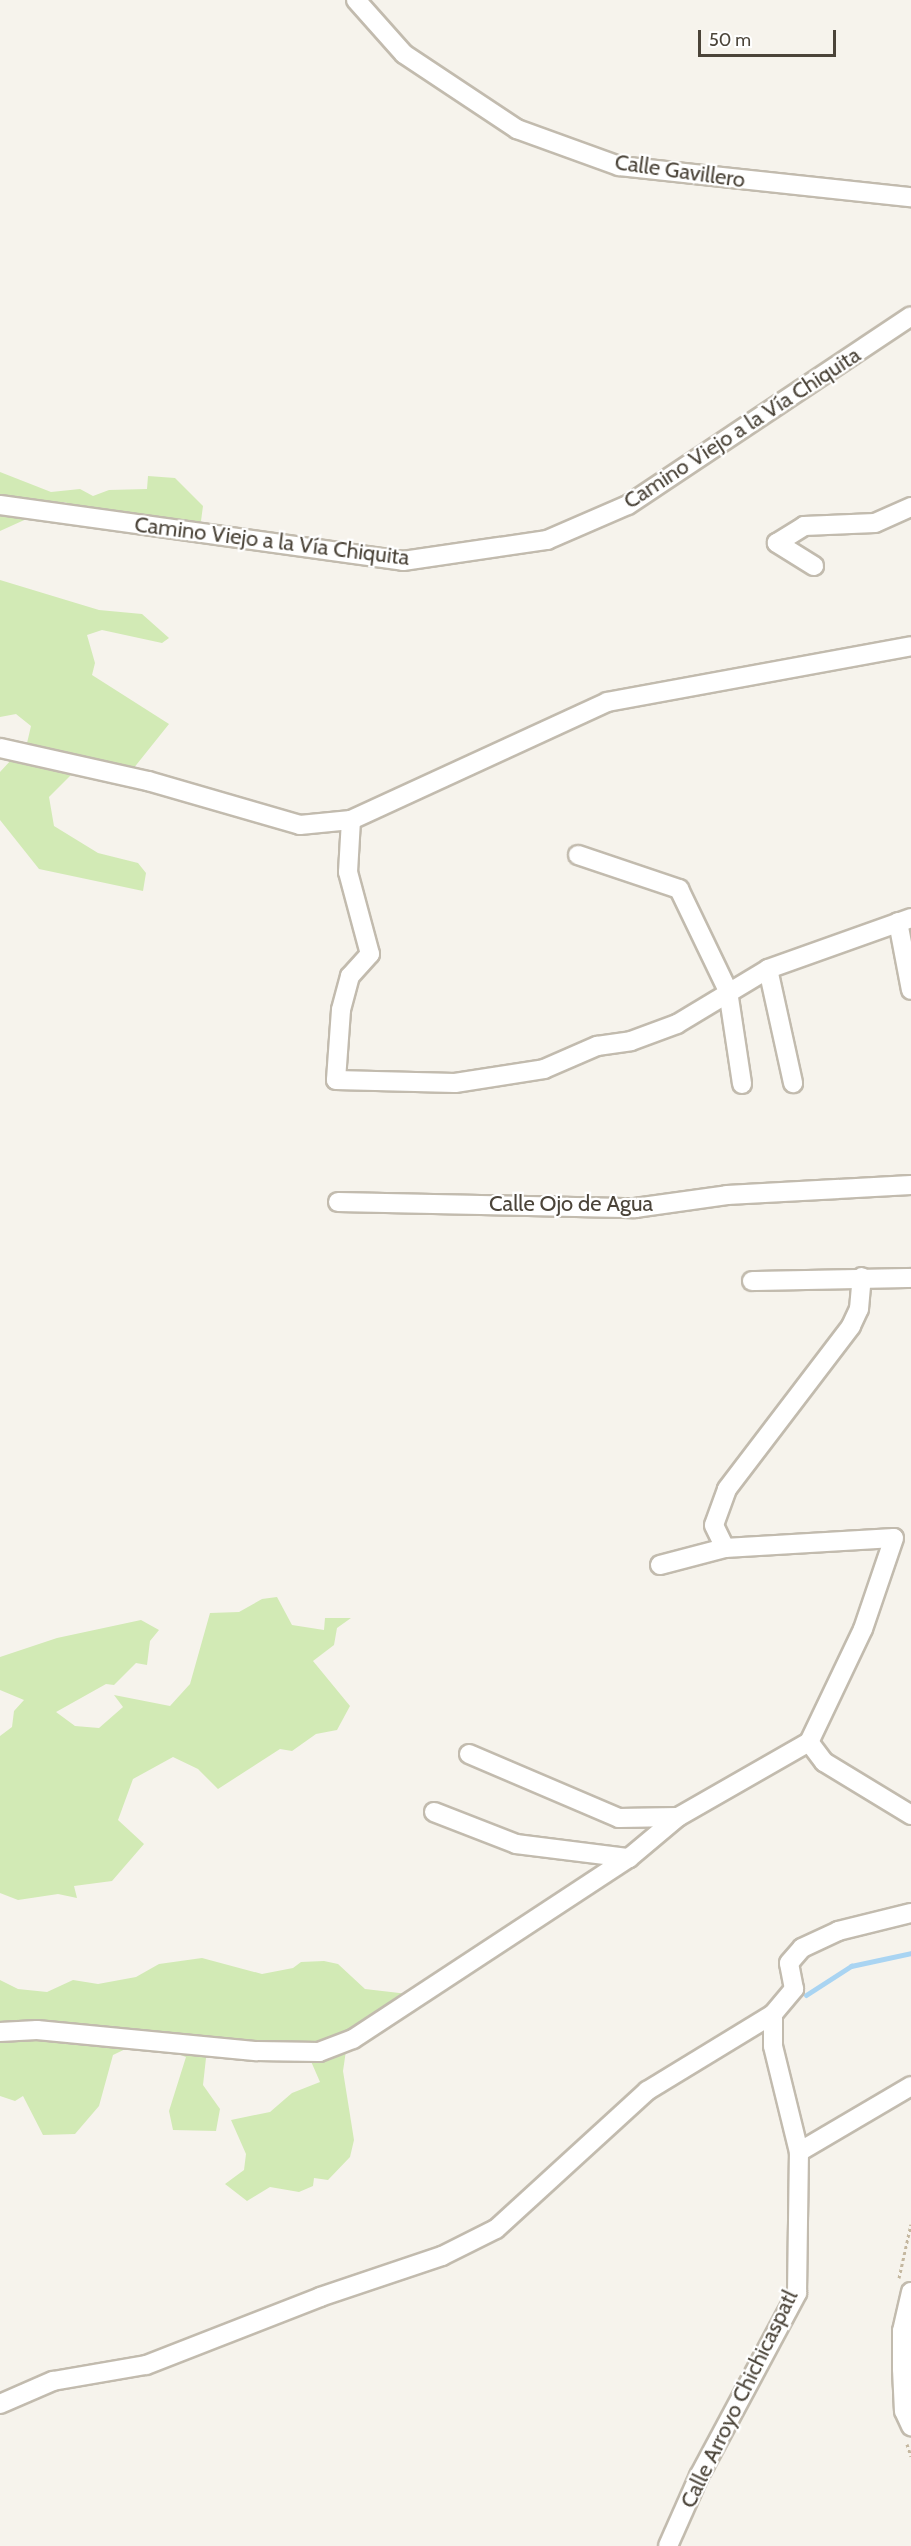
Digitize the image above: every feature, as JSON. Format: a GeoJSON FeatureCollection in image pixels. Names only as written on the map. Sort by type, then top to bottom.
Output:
{"type":"FeatureCollection","features":[{"type":"Feature","properties":{"kind":"street","name":"Calle Gavillero"},"geometry":{"type":"LineString","coordinates":[[356,0],[404,54],[517,129],[609,162],[911,197]]}},
{"type":"Feature","properties":{"kind":"street","name":"Camino Viejo a la Vía Chiquita"},"geometry":{"type":"LineString","coordinates":[[0,505],[403,561],[547,540],[628,505],[911,316]]}},
{"type":"Feature","properties":{"kind":"street"},"geometry":{"type":"LineString","coordinates":[[814,566],[777,543],[804,526],[875,523],[911,507]]}},
{"type":"Feature","properties":{"kind":"street"},"geometry":{"type":"LineString","coordinates":[[0,748],[148,781],[300,825],[351,820],[607,702],[911,646]]}},
{"type":"Feature","properties":{"kind":"street"},"geometry":{"type":"LineString","coordinates":[[351,820],[348,872],[370,954],[350,976],[340,1010],[336,1080],[455,1083],[533,1071],[597,1046],[631,1041],[677,1024],[728,991],[768,969],[904,920],[911,990]]}},
{"type":"Feature","properties":{"kind":"street"},"geometry":{"type":"LineString","coordinates":[[578,855],[679,889],[728,991],[742,1084]]}},
{"type":"Feature","properties":{"kind":"street"},"geometry":{"type":"LineString","coordinates":[[768,969],[793,1083]]}},
{"type":"Feature","properties":{"kind":"street","name":"Calle Ojo de Agua"},"geometry":{"type":"LineString","coordinates":[[338,1202],[635,1208],[727,1195],[911,1185]]}},
{"type":"Feature","properties":{"kind":"street"},"geometry":{"type":"LineString","coordinates":[[725,1548],[714,1525],[727,1489],[851,1326],[859,1309],[862,1277]]}},
{"type":"Feature","properties":{"kind":"street"},"geometry":{"type":"LineString","coordinates":[[752,1281],[862,1277],[911,1278]]}},
{"type":"Feature","properties":{"kind":"street"},"geometry":{"type":"LineString","coordinates":[[0,2032],[37,2030],[257,2051],[319,2052],[353,2039],[629,1857],[678,1817],[809,1742],[864,1629],[894,1538],[725,1548],[660,1565]]}},
{"type":"Feature","properties":{"kind":"street"},"geometry":{"type":"LineString","coordinates":[[809,1742],[824,1762],[911,1815]]}},
{"type":"Feature","properties":{"kind":"street"},"geometry":{"type":"LineString","coordinates":[[469,1754],[619,1818],[678,1817]]}},
{"type":"Feature","properties":{"kind":"street"},"geometry":{"type":"LineString","coordinates":[[434,1812],[516,1844],[629,1857]]}},
{"type":"Feature","properties":{"kind":"street"},"geometry":{"type":"LineString","coordinates":[[0,2404],[52,2381],[146,2366],[320,2297],[442,2256],[496,2229],[647,2091],[773,2014],[794,1989],[789,1963],[802,1948],[838,1930],[911,1913]]}},
{"type":"Feature","properties":{"kind":"street","name":"Calle Arroyo Chichicaspatl"},"geometry":{"type":"LineString","coordinates":[[668,2546],[699,2476],[796,2293],[799,2152],[773,2046],[773,2014]]}},
{"type":"Feature","properties":{"kind":"street"},"geometry":{"type":"LineString","coordinates":[[799,2152],[911,2086]]}},
{"type":"Feature","properties":{"kind":"street"},"geometry":{"type":"LineString","coordinates":[[911,2292],[902,2331],[902,2369],[904,2411],[911,2426]]}},
{"type":"Feature","properties":{"kind":"green space"},"geometry":{"type":"Polygon","coordinates":[[[0,472],[51,492],[80,489],[93,496],[109,490],[147,489],[148,476],[175,478],[203,506],[201,521],[190,529],[173,520],[135,524],[64,502],[0,531],[0,472]]]}},
{"type":"Feature","properties":{"kind":"green space"},"geometry":{"type":"Polygon","coordinates":[[[0,580],[99,610],[142,614],[169,638],[162,643],[102,630],[87,635],[95,663],[92,675],[169,724],[129,774],[76,770],[49,797],[54,826],[98,853],[138,863],[146,873],[143,891],[39,869],[0,820],[0,772],[12,759],[24,756],[31,726],[16,714],[0,717],[0,580]]]}},
{"type":"Feature","properties":{"kind":"green space"},"geometry":{"type":"Polygon","coordinates":[[[277,1597],[292,1625],[324,1630],[325,1618],[351,1618],[337,1628],[334,1645],[313,1661],[350,1706],[337,1730],[316,1734],[292,1751],[280,1749],[218,1789],[198,1769],[173,1757],[133,1779],[118,1820],[144,1844],[112,1881],[74,1886],[77,1898],[58,1894],[18,1900],[0,1893],[0,1736],[12,1727],[14,1711],[24,1700],[0,1690],[0,1657],[57,1638],[141,1620],[159,1630],[150,1641],[147,1665],[136,1663],[114,1685],[106,1684],[56,1712],[75,1726],[99,1728],[123,1707],[114,1695],[170,1706],[190,1684],[210,1613],[239,1612],[262,1599],[277,1597]]]}},
{"type":"Feature","properties":{"kind":"green space"},"geometry":{"type":"Polygon","coordinates":[[[202,1958],[262,1974],[293,1968],[301,1962],[324,1961],[338,1964],[365,1989],[408,1994],[348,2037],[343,2071],[354,2140],[350,2157],[328,2180],[314,2178],[313,2186],[299,2192],[270,2187],[247,2201],[225,2184],[244,2170],[246,2154],[231,2120],[270,2112],[292,2093],[320,2082],[310,2059],[291,2043],[217,2041],[206,2058],[203,2085],[220,2109],[216,2131],[173,2130],[169,2111],[186,2057],[142,2041],[113,2055],[99,2106],[75,2134],[43,2135],[23,2096],[15,2101],[0,2096],[0,1980],[18,1989],[47,1992],[73,1980],[98,1984],[136,1977],[159,1964],[202,1958]]]}},
{"type":"Feature","properties":{"kind":"waterway"},"geometry":{"type":"LineString","coordinates":[[806,1995],[851,1966],[911,1953]]}}]}
